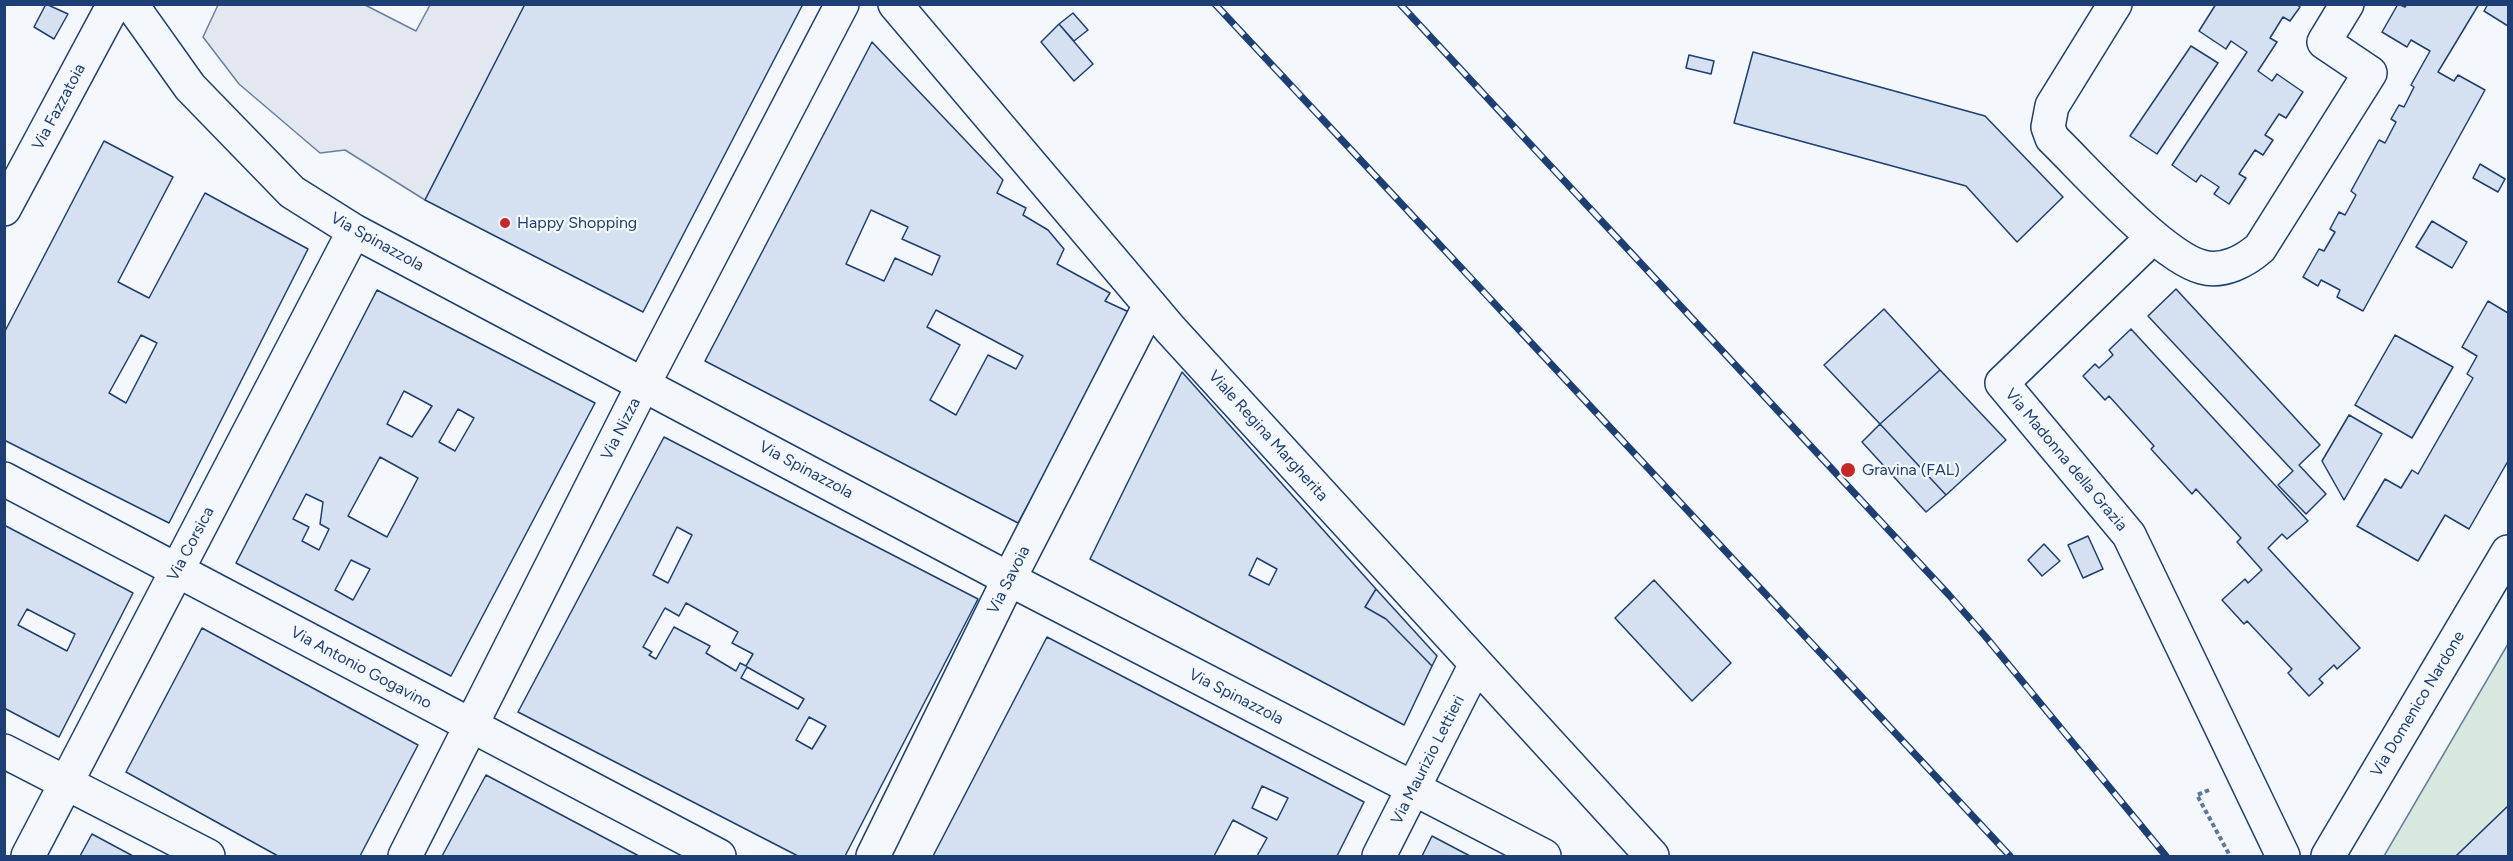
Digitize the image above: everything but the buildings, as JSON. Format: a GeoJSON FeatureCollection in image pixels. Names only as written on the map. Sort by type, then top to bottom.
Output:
{"type":"FeatureCollection","features":[{"type":"Feature","properties":{"kind":"street","name":"Via Fazzatoia"},"geometry":{"type":"LineString","coordinates":[[4,209],[114,4]]}},
{"type":"Feature","properties":{"kind":"street","name":"Via Spinazzola"},"geometry":{"type":"LineString","coordinates":[[131,4],[190,87],[292,192],[354,231],[644,383],[1009,579],[1544,856]]}},
{"type":"Feature","properties":{"kind":"street","name":"Via Nizza"},"geometry":{"type":"LineString","coordinates":[[405,856],[644,383],[842,4]]}},
{"type":"Feature","properties":{"kind":"street","name":"Viale Regina Margherita"},"geometry":{"type":"LineString","coordinates":[[895,4],[1150,305],[1652,856]]}},
{"type":"Feature","properties":{"kind":"street"},"geometry":{"type":"LineString","coordinates":[[2115,4],[2052,106],[2048,127],[2052,138],[2153,237],[2190,262],[2203,267],[2236,264],[2260,248],[2370,73],[2324,42],[2347,4]]}},
{"type":"Feature","properties":{"kind":"street","name":"Via Corsica"},"geometry":{"type":"LineString","coordinates":[[28,856],[354,231]]}},
{"type":"Feature","properties":{"kind":"street","name":"Via Madonna della Grazia"},"geometry":{"type":"LineString","coordinates":[[2153,237],[2002,383],[2129,536],[2283,856]]}},
{"type":"Feature","properties":{"kind":"street","name":"Via Savoia"},"geometry":{"type":"LineString","coordinates":[[873,856],[1009,579],[1150,305]]}},
{"type":"Feature","properties":{"kind":"street","name":"Via Antonio Gogavino"},"geometry":{"type":"LineString","coordinates":[[4,479],[718,856]]}},
{"type":"Feature","properties":{"kind":"street","name":"Via Domenico Nardone"},"geometry":{"type":"LineString","coordinates":[[2328,856],[2508,552]]}},
{"type":"Feature","properties":{"kind":"street","name":"Via Maurizio Lettieri"},"geometry":{"type":"LineString","coordinates":[[1379,856],[1476,664]]}},
{"type":"Feature","properties":{"kind":"street"},"geometry":{"type":"LineString","coordinates":[[4,751],[208,856]]}},
{"type":"Feature","properties":{"kind":"path"},"geometry":{"type":"LineString","coordinates":[[2197,795],[2230,856]]}},
{"type":"Feature","properties":{"kind":"shaded area"},"geometry":{"type":"Polygon","coordinates":[[[218,5],[365,5],[416,31],[430,5],[525,5],[425,200],[345,150],[320,153],[239,84],[203,37],[218,5]]]}},
{"type":"Feature","properties":{"kind":"shaded area"},"geometry":{"type":"Polygon","coordinates":[[[2508,644],[2508,806],[2456,856],[2384,856],[2508,644]]]}},
{"type":"Feature","properties":{"kind":"railway"},"geometry":{"type":"LineString","coordinates":[[1215,4],[2010,856]]}},
{"type":"Feature","properties":{"kind":"railway"},"geometry":{"type":"LineString","coordinates":[[1400,4],[1949,595],[2166,856]]}},
{"type":"Feature","properties":{"kind":"place","name":"Happy Shopping"},"geometry":{"type":"Point","coordinates":[505,223]}},
{"type":"Feature","properties":{"kind":"place","name":"Gravina (FAL)"},"geometry":{"type":"Point","coordinates":[1848,470]}}]}
